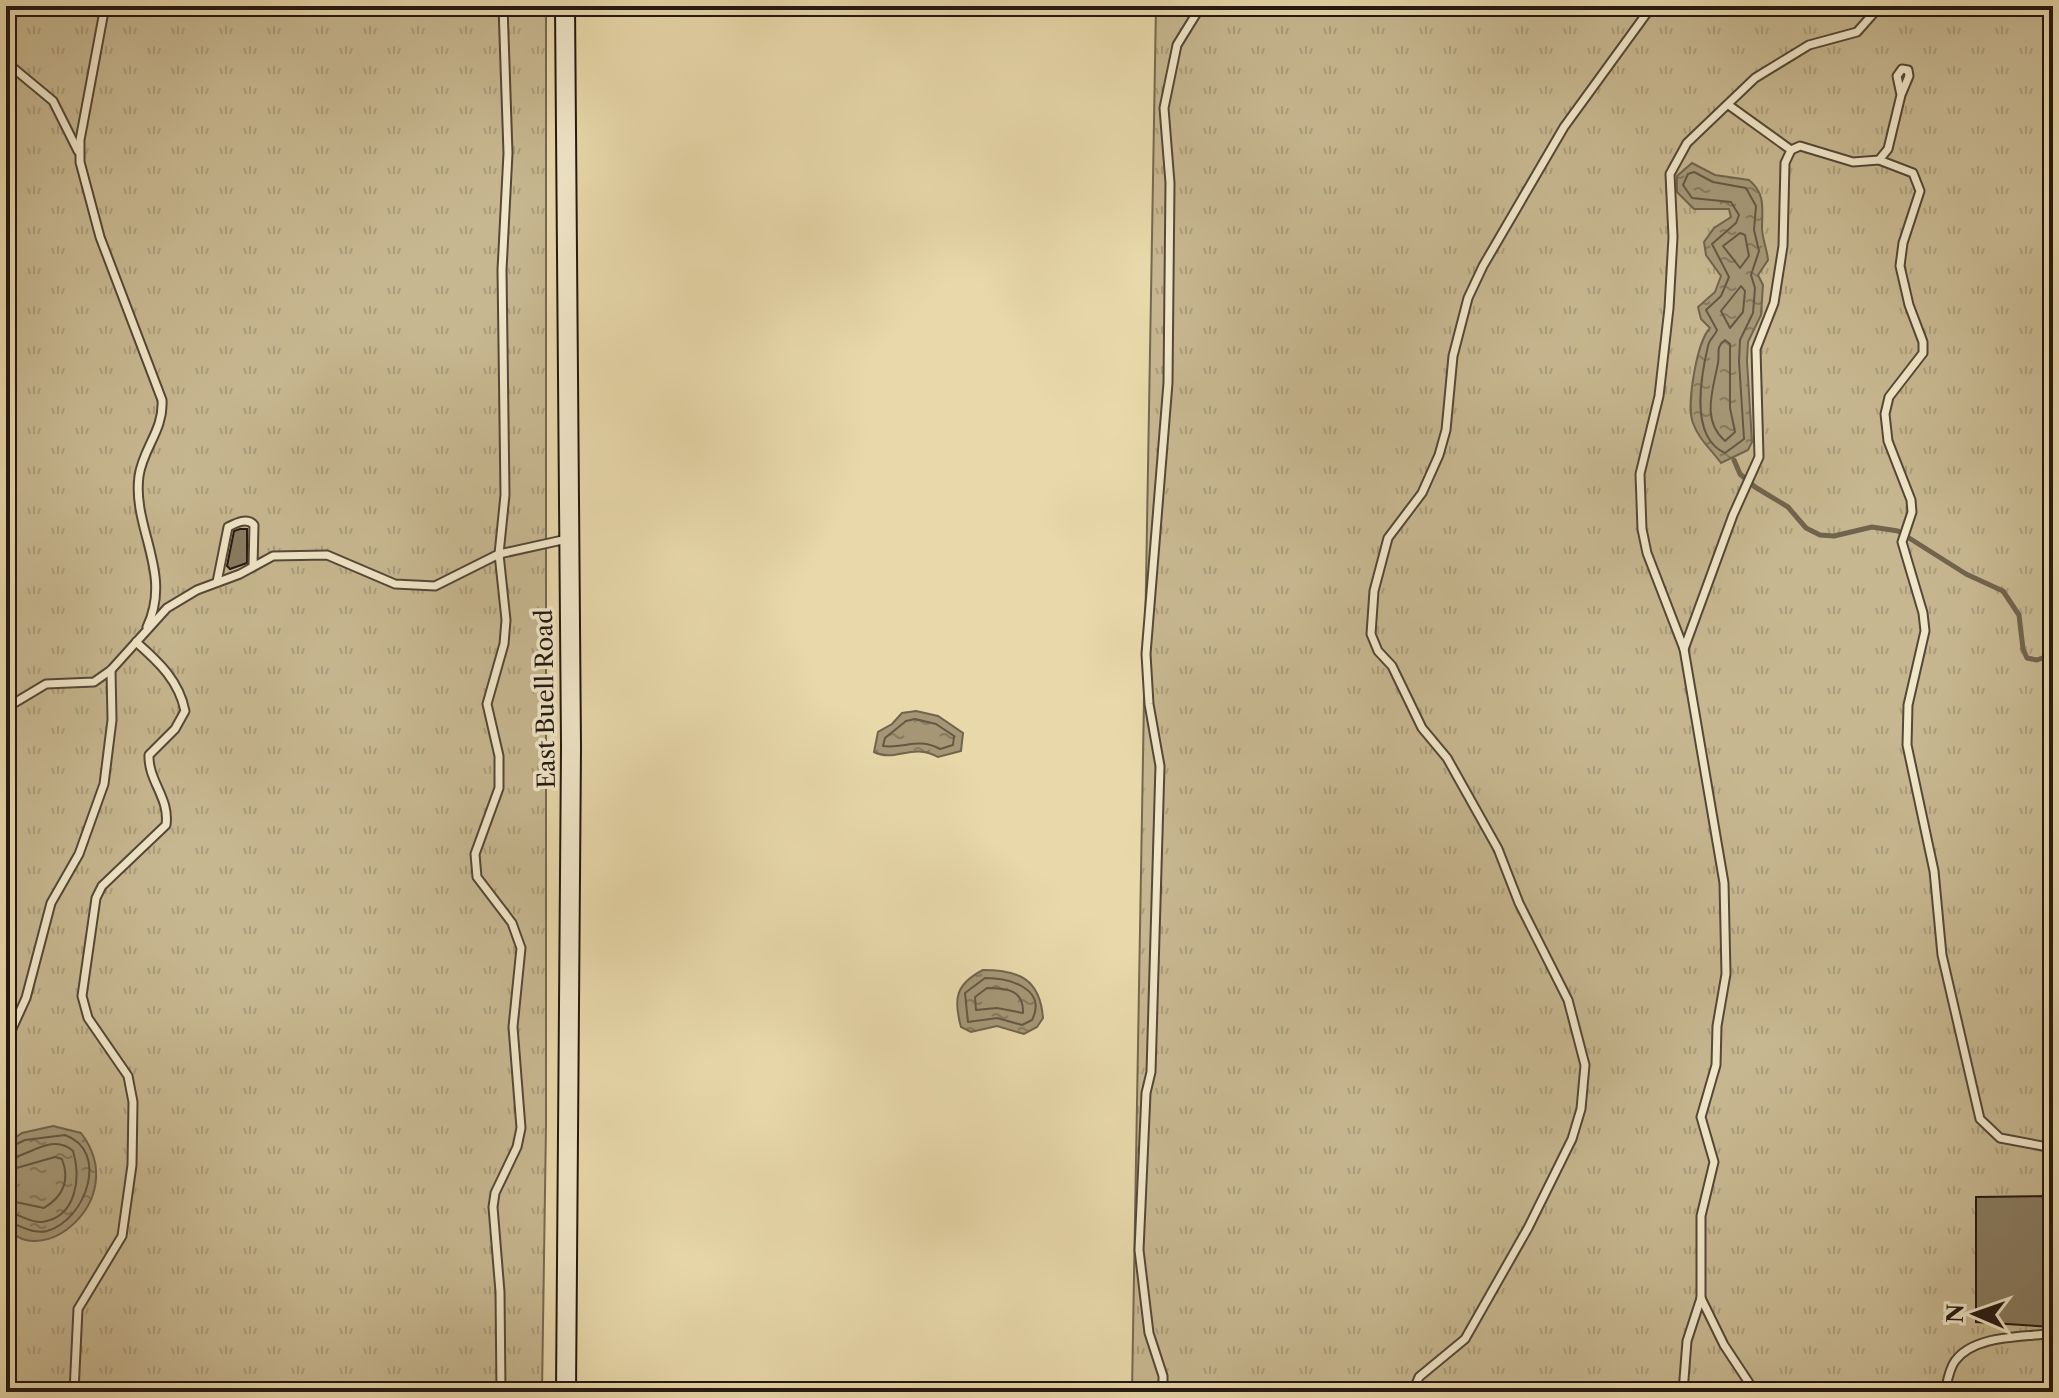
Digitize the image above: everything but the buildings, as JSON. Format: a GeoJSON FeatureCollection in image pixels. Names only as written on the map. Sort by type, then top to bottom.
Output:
{"type":"FeatureCollection","features":[{"type":"Feature","properties":{"kind":"street","name":"East Buell Road"},"geometry":{"type":"LineString","coordinates":[[565,6],[569,539],[566,1392]]}},
{"type":"Feature","properties":{"kind":"lane"},"geometry":{"type":"LineString","coordinates":[[79,153],[105,6]]}},
{"type":"Feature","properties":{"kind":"lane"},"geometry":{"type":"LineString","coordinates":[[501,1392],[500,1292],[493,1207],[495,1193],[517,1147],[521,1128],[513,1027],[521,955],[516,930],[477,877],[475,868],[483,828],[499,788],[499,756],[487,704],[505,634],[499,554],[504,507],[502,270],[508,153],[503,6]]}},
{"type":"Feature","properties":{"kind":"lane"},"geometry":{"type":"LineString","coordinates":[[1163,1392],[1163,1376],[1149,1333],[1139,1250],[1146,1093],[1151,1072],[1160,843],[1160,766],[1149,704],[1146,654],[1151,562],[1167,398],[1170,183],[1164,108],[1177,45],[1201,6]]}},
{"type":"Feature","properties":{"kind":"lane"},"geometry":{"type":"LineString","coordinates":[[1413,1392],[1419,1377],[1465,1339],[1532,1220],[1572,1139],[1581,1109],[1585,1065],[1568,1000],[1519,903],[1498,849],[1447,758],[1422,728],[1392,666],[1378,651],[1371,634],[1376,578],[1388,538],[1422,493],[1439,455],[1446,430],[1453,356],[1468,298],[1483,266],[1564,127],[1652,6]]}},
{"type":"Feature","properties":{"kind":"lane"},"geometry":{"type":"LineString","coordinates":[[1683,1392],[1687,1341],[1701,1298],[1700,1226],[1714,1162],[1701,1117],[1716,1065],[1717,1026],[1726,974],[1724,883],[1684,649],[1647,553],[1640,474],[1659,396],[1667,332],[1673,237],[1670,174],[1687,143],[1730,106],[1755,78],[1809,45],[1857,32],[1880,6]]}},
{"type":"Feature","properties":{"kind":"lane"},"geometry":{"type":"LineString","coordinates":[[6,62],[53,101],[79,153],[100,237],[162,400],[161,425],[139,477],[156,589],[154,611],[147,627],[111,670],[94,682],[46,684],[6,708]]}},
{"type":"Feature","properties":{"kind":"lane"},"geometry":{"type":"LineString","coordinates":[[1684,649],[1733,515],[1759,457],[1756,349],[1774,303],[1783,246],[1785,163],[1791,150],[1800,146],[1864,164],[1879,160],[1888,149],[1901,95]]}},
{"type":"Feature","properties":{"kind":"lane"},"geometry":{"type":"LineString","coordinates":[[1730,106],[1791,150]]}},
{"type":"Feature","properties":{"kind":"lane"},"geometry":{"type":"LineString","coordinates":[[1879,160],[1913,173],[1920,191],[1903,243],[1900,266],[1923,342],[1923,353],[1889,397],[1885,414],[1888,441],[1911,500],[1912,512],[1902,542],[1923,613],[1925,631],[1908,705],[1907,745],[1934,871],[1942,955],[1980,1119],[2000,1138],[2053,1148]]}},
{"type":"Feature","properties":{"kind":"lane"},"geometry":{"type":"LineString","coordinates":[[217,582],[223,540],[228,527],[235,523],[251,522],[254,525],[253,566]]}},
{"type":"Feature","properties":{"kind":"lane"},"geometry":{"type":"LineString","coordinates":[[147,627],[183,597],[273,556],[327,555],[395,584],[435,586],[499,554],[569,539]]}},
{"type":"Feature","properties":{"kind":"lane"},"geometry":{"type":"LineString","coordinates":[[74,1392],[78,1309],[122,1236],[132,1152],[131,1087],[116,1057],[84,1011],[85,966],[96,898],[102,886],[166,825],[168,807],[150,772],[149,755],[175,729],[185,711],[179,689],[167,671],[136,642]]}},
{"type":"Feature","properties":{"kind":"lane"},"geometry":{"type":"LineString","coordinates":[[6,1042],[26,998],[51,903],[79,854],[104,784],[112,720],[111,670]]}},
{"type":"Feature","properties":{"kind":"lane"},"geometry":{"type":"LineString","coordinates":[[1701,1298],[1724,1345],[1755,1392]]}},
{"type":"Feature","properties":{"kind":"lane"},"geometry":{"type":"LineString","coordinates":[[1945,1392],[1953,1363],[1962,1354],[1996,1340],[2053,1333]]}},
{"type":"Feature","properties":{"kind":"lane"},"geometry":{"type":"LineString","coordinates":[[6,1346],[6,1357]]}},
{"type":"Feature","properties":{"kind":"green space"},"geometry":{"type":"Polygon","coordinates":[[[6,6],[546,6],[546,1125],[542,1392],[6,1392],[6,6]]]}},
{"type":"Feature","properties":{"kind":"green space"},"geometry":{"type":"Polygon","coordinates":[[[1156,6],[2053,6],[2053,1392],[1132,1392],[1156,6]]]}},
{"type":"Feature","properties":{"kind":"water"},"geometry":{"type":"Polygon","coordinates":[[[1692,163],[1715,175],[1749,180],[1754,185],[1762,202],[1762,232],[1768,260],[1758,275],[1763,285],[1761,315],[1748,342],[1752,442],[1748,450],[1721,463],[1693,423],[1691,402],[1697,359],[1710,328],[1701,319],[1698,307],[1715,292],[1721,276],[1706,255],[1704,242],[1714,228],[1731,217],[1729,209],[1694,209],[1677,192],[1677,176],[1692,163]]]}},
{"type":"Feature","properties":{"kind":"water"},"geometry":{"type":"Polygon","coordinates":[[[916,711],[938,716],[963,733],[961,751],[938,757],[920,751],[889,755],[874,752],[878,732],[892,724],[902,713],[916,711]]]}},
{"type":"Feature","properties":{"kind":"water"},"geometry":{"type":"Polygon","coordinates":[[[983,970],[1017,975],[1032,986],[1043,1018],[1037,1027],[1024,1034],[997,1026],[971,1032],[961,1027],[957,1008],[959,993],[967,981],[983,970]]]}},
{"type":"Feature","properties":{"kind":"water"},"geometry":{"type":"Polygon","coordinates":[[[53,1126],[81,1133],[94,1158],[96,1183],[88,1205],[75,1223],[57,1235],[38,1241],[20,1238],[6,1225],[6,1144],[22,1133],[53,1126]]]}},
{"type":"Feature","properties":{"kind":"waterway"},"geometry":{"type":"LineString","coordinates":[[1734,460],[1740,474],[1788,507],[1806,528],[1820,535],[1834,536],[1872,527],[1898,531],[1966,574],[2003,591],[2019,615],[2027,658],[2037,660],[2053,654]]}}]}
